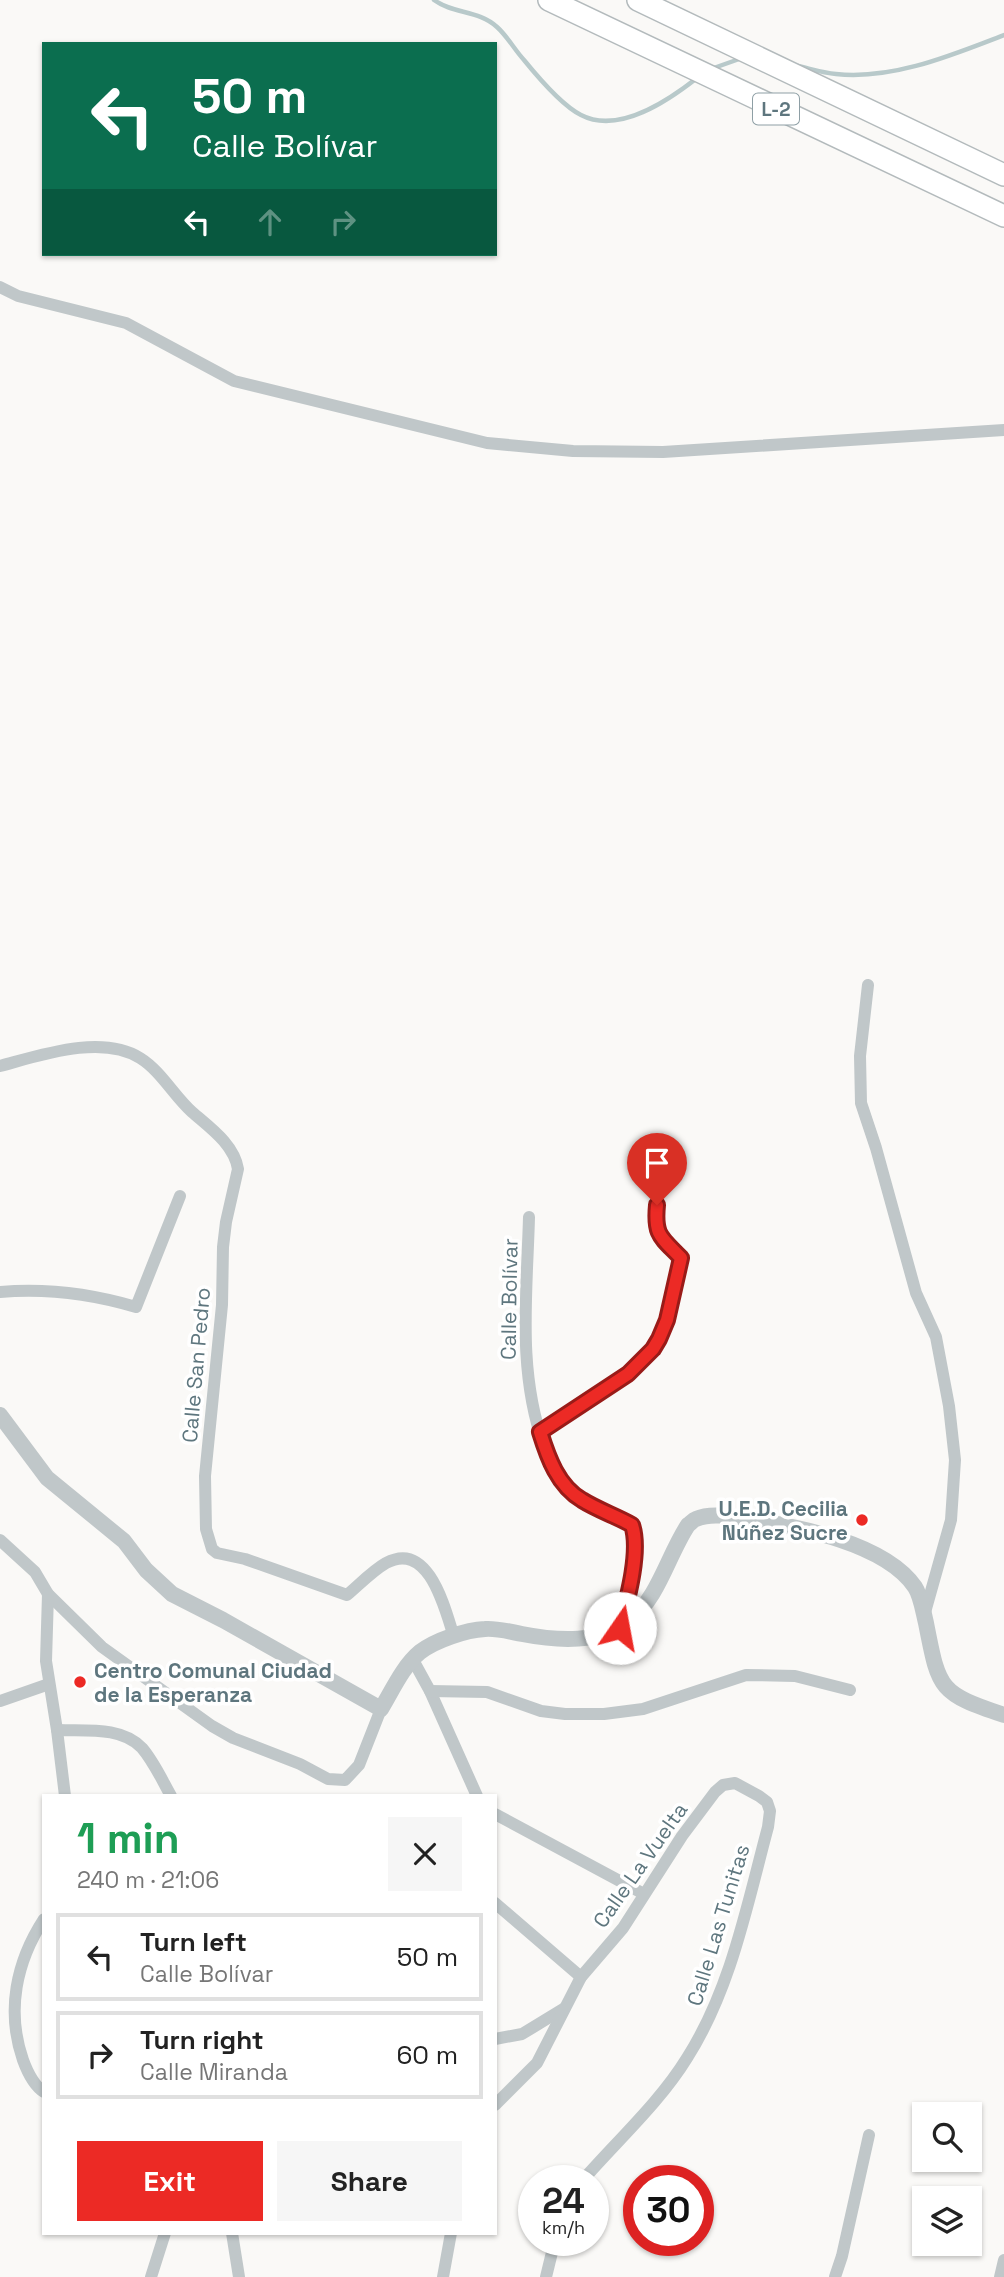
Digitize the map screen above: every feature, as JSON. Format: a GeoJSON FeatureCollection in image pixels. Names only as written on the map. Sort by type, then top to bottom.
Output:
{"type":"FeatureCollection","features":[{"type":"Feature","properties":{"kind":"highway","name":"L-2"},"geometry":{"type":"LineString","coordinates":[[549,0],[1004,216]]}},
{"type":"Feature","properties":{"kind":"highway","name":"L-2"},"geometry":{"type":"LineString","coordinates":[[638,0],[1004,175]]}},
{"type":"Feature","properties":{"kind":"street"},"geometry":{"type":"LineString","coordinates":[[0,287],[18,296],[126,323],[234,381],[487,443],[573,451],[663,452],[1004,430]]}},
{"type":"Feature","properties":{"kind":"street"},"geometry":{"type":"LineString","coordinates":[[868,985],[860,1056],[861,1103],[916,1293],[936,1337],[955,1460],[951,1520],[924,1616]]}},
{"type":"Feature","properties":{"kind":"street","name":"Calle San Pedro"},"geometry":{"type":"LineString","coordinates":[[0,1066],[51,1053],[91,1047],[107,1046],[123,1050],[141,1058],[155,1071],[181,1102],[217,1134],[237,1160],[238,1169],[223,1247],[222,1305],[205,1476],[205,1529],[212,1549],[217,1553],[245,1559],[347,1595],[385,1564],[399,1559],[412,1561],[425,1568],[433,1580],[454,1637]]}},
{"type":"Feature","properties":{"kind":"street"},"geometry":{"type":"LineString","coordinates":[[0,1292],[24,1290],[75,1293],[136,1307],[180,1196]]}},
{"type":"Feature","properties":{"kind":"street"},"geometry":{"type":"LineString","coordinates":[[540,1432],[628,1374],[659,1339],[667,1320],[681,1258],[661,1237],[655,1226],[657,1205]]}},
{"type":"Feature","properties":{"kind":"street","name":"Calle Bolívar"},"geometry":{"type":"LineString","coordinates":[[529,1217],[525,1356],[540,1432],[549,1459],[569,1491],[581,1500],[632,1525],[632,1568],[620,1628]]}},
{"type":"Feature","properties":{"kind":"street"},"geometry":{"type":"LineString","coordinates":[[0,1415],[47,1478],[124,1541],[146,1570],[165,1588],[381,1709]]}},
{"type":"Feature","properties":{"kind":"street"},"geometry":{"type":"LineString","coordinates":[[0,1540],[35,1572],[48,1594],[102,1647],[212,1726],[233,1738],[291,1760],[328,1779],[345,1780],[355,1771],[381,1709],[421,1651],[454,1637],[487,1629],[581,1639],[600,1636],[620,1628],[644,1605],[688,1525],[697,1518],[714,1516],[785,1525],[829,1537],[891,1565],[915,1587],[924,1616],[934,1668],[940,1680],[948,1690],[962,1699],[1004,1715]]}},
{"type":"Feature","properties":{"kind":"street"},"geometry":{"type":"LineString","coordinates":[[48,1594],[46,1661],[65,1794]]}},
{"type":"Feature","properties":{"kind":"street"},"geometry":{"type":"LineString","coordinates":[[413,1660],[430,1691],[476,1794]]}},
{"type":"Feature","properties":{"kind":"street"},"geometry":{"type":"LineString","coordinates":[[430,1691],[487,1692],[541,1711],[604,1714],[643,1709],[746,1675],[795,1676],[850,1690]]}},
{"type":"Feature","properties":{"kind":"street"},"geometry":{"type":"LineString","coordinates":[[0,1701],[49,1684]]}},
{"type":"Feature","properties":{"kind":"street"},"geometry":{"type":"LineString","coordinates":[[57,1730],[105,1731],[135,1741],[151,1760],[170,1794]]}},
{"type":"Feature","properties":{"kind":"street","name":"Calle La Vuelta"},"geometry":{"type":"LineString","coordinates":[[497,2103],[537,2063],[580,1977],[623,1928],[715,1792],[723,1785],[735,1783]]}},
{"type":"Feature","properties":{"kind":"street","name":"Calle Las Tunitas"},"geometry":{"type":"LineString","coordinates":[[596,2165],[687,2059],[719,1994],[755,1874],[770,1811],[767,1801],[735,1783]]}},
{"type":"Feature","properties":{"kind":"street"},"geometry":{"type":"LineString","coordinates":[[497,1815],[644,1894]]}},
{"type":"Feature","properties":{"kind":"street"},"geometry":{"type":"LineString","coordinates":[[497,1905],[580,1977]]}},
{"type":"Feature","properties":{"kind":"street"},"geometry":{"type":"LineString","coordinates":[[42,1922],[24,1954],[14,2002],[19,2048],[26,2070],[42,2090]]}},
{"type":"Feature","properties":{"kind":"street"},"geometry":{"type":"LineString","coordinates":[[497,2039],[522,2034],[563,2009]]}},
{"type":"Feature","properties":{"kind":"street"},"geometry":{"type":"LineString","coordinates":[[835,2277],[869,2135]]}},
{"type":"Feature","properties":{"kind":"street"},"geometry":{"type":"LineString","coordinates":[[151,2277],[164,2235]]}},
{"type":"Feature","properties":{"kind":"street"},"geometry":{"type":"LineString","coordinates":[[232,2235],[239,2277]]}},
{"type":"Feature","properties":{"kind":"street"},"geometry":{"type":"LineString","coordinates":[[443,2277],[451,2235]]}},
{"type":"Feature","properties":{"kind":"street"},"geometry":{"type":"LineString","coordinates":[[546,2277],[551,2256]]}},
{"type":"Feature","properties":{"kind":"street"},"geometry":{"type":"LineString","coordinates":[[1000,2277],[1004,2260]]}},
{"type":"Feature","properties":{"kind":"waterway"},"geometry":{"type":"LineString","coordinates":[[434,0],[490,22],[501,31],[558,98],[574,111],[596,120],[611,121],[643,112],[697,78]]}},
{"type":"Feature","properties":{"kind":"waterway"},"geometry":{"type":"LineString","coordinates":[[798,66],[822,72],[857,75],[900,70],[1004,35]]}},
{"type":"Feature","properties":{"kind":"waterway"},"geometry":{"type":"LineString","coordinates":[[711,69],[742,58]]}},
{"type":"Feature","properties":{"kind":"place","name":"U.E.D. Cecilia Núñez Sucre"},"geometry":{"type":"Point","coordinates":[862,1520]}},
{"type":"Feature","properties":{"kind":"place","name":"Centro Comunal Ciudad de la Esperanza"},"geometry":{"type":"Point","coordinates":[80,1682]}},
{"type":"Feature","properties":{"kind":"route"},"geometry":{"type":"LineString","coordinates":[[620,1628],[632,1568],[632,1525],[581,1500],[569,1491],[549,1459],[540,1432],[628,1374],[653,1349],[659,1339],[667,1320],[681,1258],[661,1237],[655,1226],[657,1205]]}}]}
